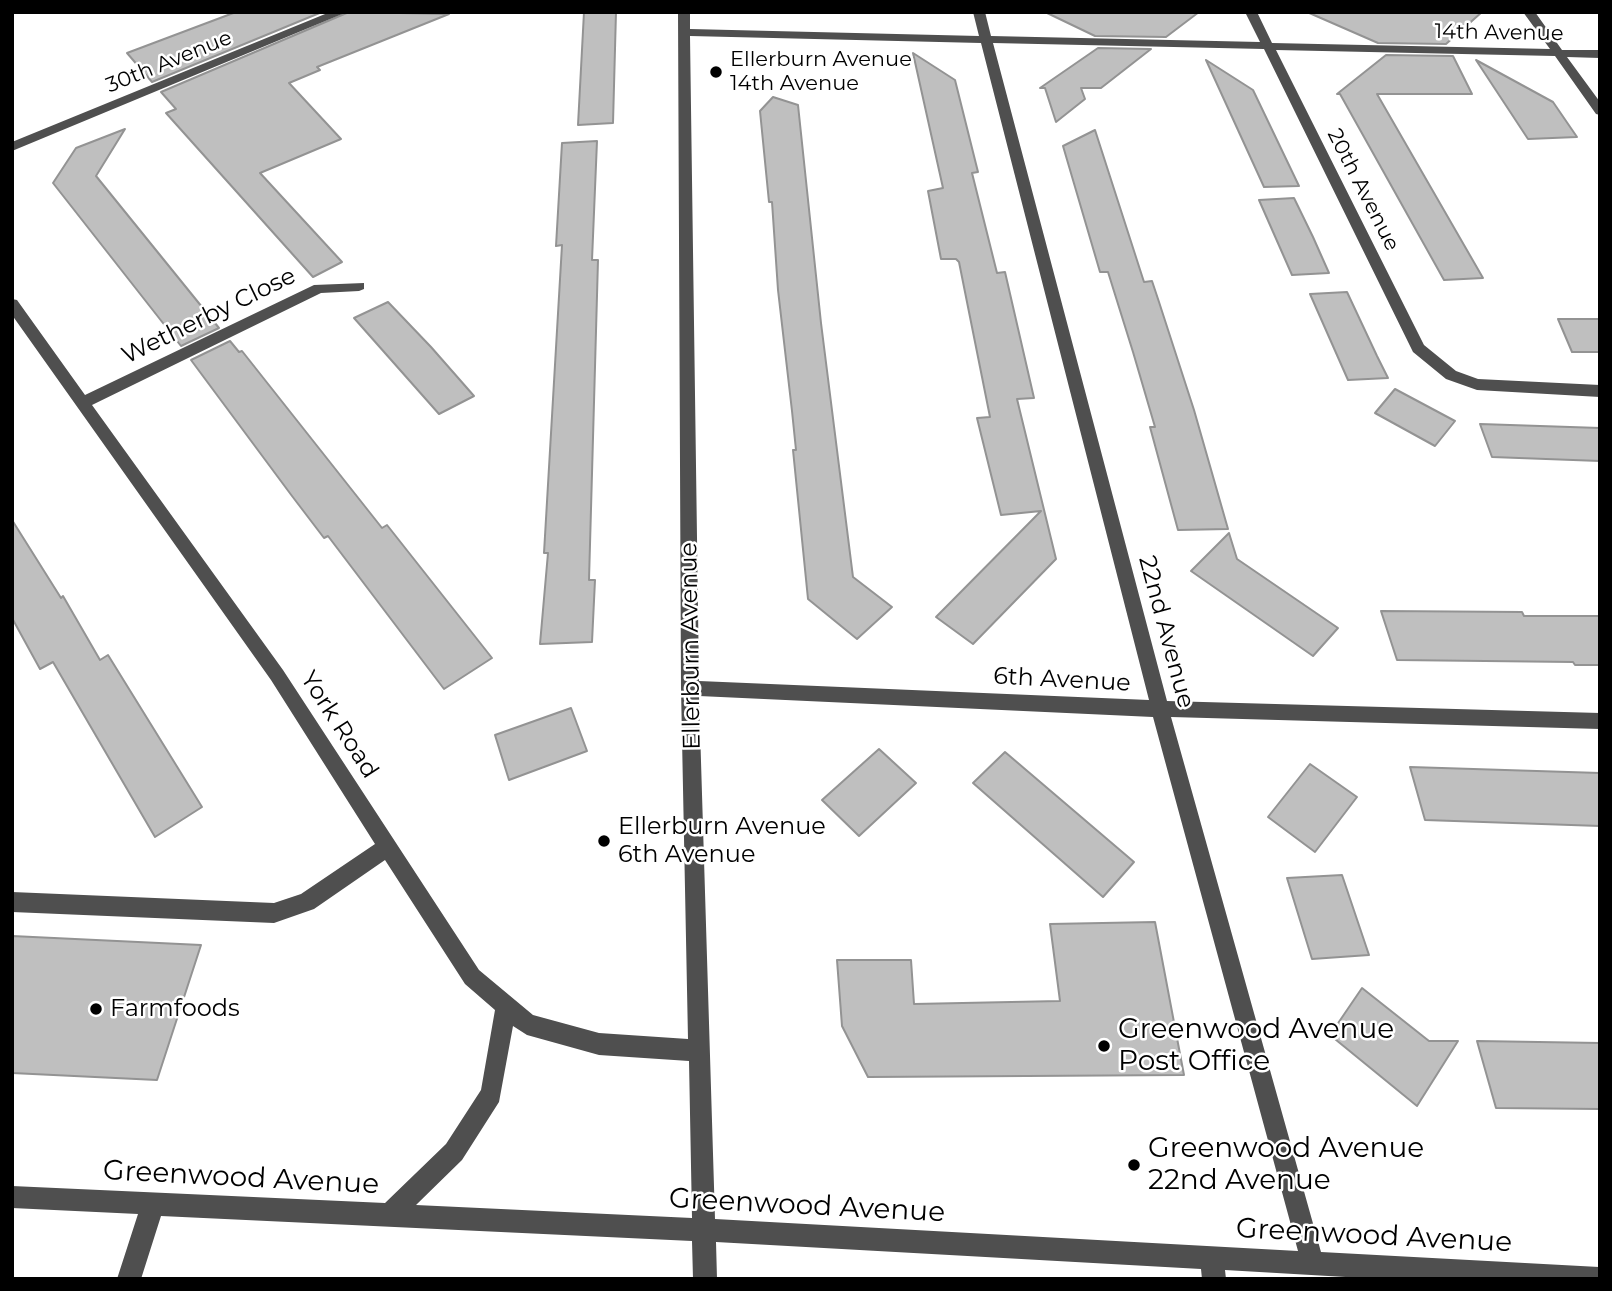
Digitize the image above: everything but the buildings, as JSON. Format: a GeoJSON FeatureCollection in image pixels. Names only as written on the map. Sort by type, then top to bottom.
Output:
{"type":"FeatureCollection","features":[{"type":"Feature","properties":{"kind":"street","name":"30th Avenue"},"geometry":{"type":"LineString","coordinates":[[12,147],[341,12]]}},
{"type":"Feature","properties":{"kind":"street","name":"Ellerburn Avenue"},"geometry":{"type":"LineString","coordinates":[[684,12],[690,688],[705,1279]]}},
{"type":"Feature","properties":{"kind":"street","name":"22nd Avenue"},"geometry":{"type":"LineString","coordinates":[[979,12],[1160,709],[1312,1261]]}},
{"type":"Feature","properties":{"kind":"street","name":"20th Avenue"},"geometry":{"type":"LineString","coordinates":[[1251,12],[1418,348],[1451,375],[1477,384],[1600,391]]}},
{"type":"Feature","properties":{"kind":"street"},"geometry":{"type":"LineString","coordinates":[[1529,12],[1600,111]]}},
{"type":"Feature","properties":{"kind":"street","name":"14th Avenue"},"geometry":{"type":"LineString","coordinates":[[684,32],[1600,54]]}},
{"type":"Feature","properties":{"kind":"street","name":"Wetherby Close"},"geometry":{"type":"LineString","coordinates":[[82,403],[319,288],[359,286]]}},
{"type":"Feature","properties":{"kind":"street","name":"York Road"},"geometry":{"type":"LineString","coordinates":[[12,304],[277,675],[472,977],[527,1024],[599,1044],[700,1051]]}},
{"type":"Feature","properties":{"kind":"street","name":"6th Avenue"},"geometry":{"type":"LineString","coordinates":[[690,688],[1160,709],[1600,721]]}},
{"type":"Feature","properties":{"kind":"street"},"geometry":{"type":"LineString","coordinates":[[12,902],[274,913],[307,902],[388,847]]}},
{"type":"Feature","properties":{"kind":"street"},"geometry":{"type":"LineString","coordinates":[[390,1215],[454,1152],[491,1094],[506,1006]]}},
{"type":"Feature","properties":{"kind":"street","name":"Greenwood Avenue"},"geometry":{"type":"LineString","coordinates":[[12,1197],[704,1230],[1213,1267],[1312,1261],[1599,1279]]}},
{"type":"Feature","properties":{"kind":"street"},"geometry":{"type":"LineString","coordinates":[[129,1279],[153,1203]]}},
{"type":"Feature","properties":{"kind":"place","name":"Ellerburn Avenue 14th Avenue"},"geometry":{"type":"Point","coordinates":[716,72]}},
{"type":"Feature","properties":{"kind":"place","name":"Ellerburn Avenue 6th Avenue"},"geometry":{"type":"Point","coordinates":[604,841]}},
{"type":"Feature","properties":{"kind":"place","name":"Farmfoods"},"geometry":{"type":"Point","coordinates":[96,1009]}},
{"type":"Feature","properties":{"kind":"place","name":"Greenwood Avenue Post Office"},"geometry":{"type":"Point","coordinates":[1104,1046]}},
{"type":"Feature","properties":{"kind":"place","name":"Greenwood Avenue 22nd Avenue"},"geometry":{"type":"Point","coordinates":[1134,1165]}}]}
